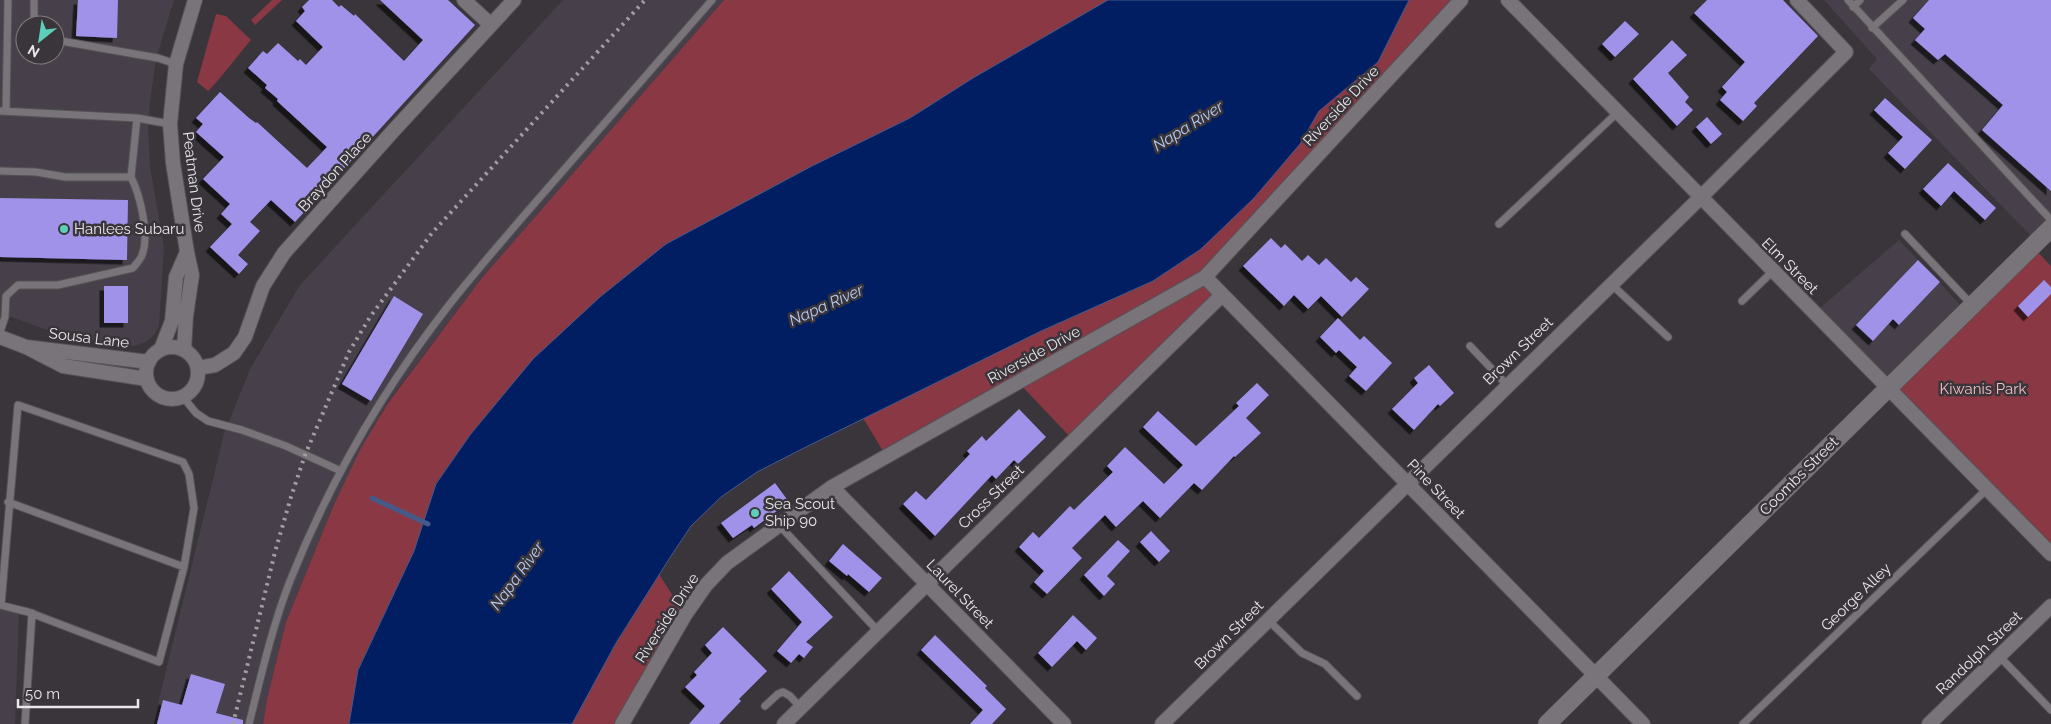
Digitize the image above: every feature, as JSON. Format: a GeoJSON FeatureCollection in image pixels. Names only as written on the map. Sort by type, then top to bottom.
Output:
{"type":"FeatureCollection","features":[{"type":"Feature","properties":{"kind":"street","name":"Peatman Drive"},"geometry":{"type":"LineString","coordinates":[[184,350],[186,316],[192,275],[174,163],[170,124],[176,64],[194,0]]}},
{"type":"Feature","properties":{"kind":"street"},"geometry":{"type":"LineString","coordinates":[[464,0],[491,25]]}},
{"type":"Feature","properties":{"kind":"street","name":"Braydon Place"},"geometry":{"type":"LineString","coordinates":[[198,368],[215,365],[234,353],[245,337],[262,286],[284,253],[514,0]]}},
{"type":"Feature","properties":{"kind":"street","name":"Riverside Drive"},"geometry":{"type":"LineString","coordinates":[[622,724],[685,615],[706,585],[727,563],[832,487],[1205,277],[1460,0]]}},
{"type":"Feature","properties":{"kind":"street","name":"Elm Street"},"geometry":{"type":"LineString","coordinates":[[1508,0],[2051,554]]}},
{"type":"Feature","properties":{"kind":"street","name":"Brown Street"},"geometry":{"type":"LineString","coordinates":[[1162,724],[1700,198],[1846,52],[1797,0]]}},
{"type":"Feature","properties":{"kind":"street","name":"Coombs Street"},"geometry":{"type":"LineString","coordinates":[[1547,724],[2051,228]]}},
{"type":"Feature","properties":{"kind":"street","name":"Peatman Drive"},"geometry":{"type":"LineString","coordinates":[[161,349],[172,321],[176,277],[187,252]]}},
{"type":"Feature","properties":{"kind":"street","name":"Pine Street"},"geometry":{"type":"LineString","coordinates":[[1205,277],[1643,724]]}},
{"type":"Feature","properties":{"kind":"street","name":"Cross Street"},"geometry":{"type":"LineString","coordinates":[[784,724],[1222,295]]}},
{"type":"Feature","properties":{"kind":"street","name":"Sousa Lane"},"geometry":{"type":"LineString","coordinates":[[0,337],[26,347],[62,366],[147,379]]}},
{"type":"Feature","properties":{"kind":"street","name":"Sousa Lane"},"geometry":{"type":"LineString","coordinates":[[26,347],[149,362]]}},
{"type":"Feature","properties":{"kind":"street"},"geometry":{"type":"LineString","coordinates":[[173,347],[184,350],[193,357],[198,368],[199,374],[196,385],[183,397],[168,399],[161,396],[154,392],[147,379],[149,362],[154,354],[161,349],[173,347]]}},
{"type":"Feature","properties":{"kind":"street","name":"Laurel Street"},"geometry":{"type":"LineString","coordinates":[[832,487],[1064,724]]}},
{"type":"Feature","properties":{"kind":"street","name":"Randolph Street"},"geometry":{"type":"LineString","coordinates":[[1929,724],[2051,606]]}},
{"type":"Feature","properties":{"kind":"lane"},"geometry":{"type":"LineString","coordinates":[[8,0],[3,111],[137,118],[170,124]]}},
{"type":"Feature","properties":{"kind":"lane"},"geometry":{"type":"LineString","coordinates":[[34,0],[34,15]]}},
{"type":"Feature","properties":{"kind":"lane"},"geometry":{"type":"LineString","coordinates":[[249,724],[270,644],[290,582],[341,471],[384,399],[448,306],[492,251],[712,0]]}},
{"type":"Feature","properties":{"kind":"lane"},"geometry":{"type":"LineString","coordinates":[[1848,0],[2051,220]]}},
{"type":"Feature","properties":{"kind":"lane"},"geometry":{"type":"LineString","coordinates":[[1854,6],[1860,0]]}},
{"type":"Feature","properties":{"kind":"lane"},"geometry":{"type":"LineString","coordinates":[[1872,28],[1902,0]]}},
{"type":"Feature","properties":{"kind":"lane"},"geometry":{"type":"LineString","coordinates":[[65,42],[158,58],[176,64]]}},
{"type":"Feature","properties":{"kind":"lane"},"geometry":{"type":"LineString","coordinates":[[1499,224],[1617,113]]}},
{"type":"Feature","properties":{"kind":"lane"},"geometry":{"type":"LineString","coordinates":[[0,332],[5,317],[6,296],[18,286],[58,284],[133,268],[142,255],[144,228],[139,194],[131,177],[137,118]]}},
{"type":"Feature","properties":{"kind":"lane"},"geometry":{"type":"LineString","coordinates":[[0,171],[36,172],[65,177],[131,177]]}},
{"type":"Feature","properties":{"kind":"lane"},"geometry":{"type":"LineString","coordinates":[[1906,234],[1972,305]]}},
{"type":"Feature","properties":{"kind":"lane"},"geometry":{"type":"LineString","coordinates":[[1742,302],[1772,271]]}},
{"type":"Feature","properties":{"kind":"lane"},"geometry":{"type":"LineString","coordinates":[[1611,284],[1668,337]]}},
{"type":"Feature","properties":{"kind":"lane"},"geometry":{"type":"LineString","coordinates":[[1470,346],[1507,385]]}},
{"type":"Feature","properties":{"kind":"lane"},"geometry":{"type":"LineString","coordinates":[[183,397],[196,413],[208,421],[242,430],[286,446],[341,471]]}},
{"type":"Feature","properties":{"kind":"lane"},"geometry":{"type":"LineString","coordinates":[[18,405],[183,462],[189,474],[194,508],[184,567],[159,662],[32,613],[0,605],[8,502],[18,405]]}},
{"type":"Feature","properties":{"kind":"lane","name":"George Alley"},"geometry":{"type":"LineString","coordinates":[[1743,724],[1987,489]]}},
{"type":"Feature","properties":{"kind":"lane"},"geometry":{"type":"LineString","coordinates":[[8,502],[184,567]]}},
{"type":"Feature","properties":{"kind":"lane"},"geometry":{"type":"LineString","coordinates":[[779,525],[878,631]]}},
{"type":"Feature","properties":{"kind":"lane"},"geometry":{"type":"LineString","coordinates":[[25,724],[32,613]]}},
{"type":"Feature","properties":{"kind":"lane"},"geometry":{"type":"LineString","coordinates":[[1268,620],[1302,654],[1324,664],[1357,696]]}},
{"type":"Feature","properties":{"kind":"lane"},"geometry":{"type":"LineString","coordinates":[[1999,656],[2051,710]]}},
{"type":"Feature","properties":{"kind":"lane"},"geometry":{"type":"LineString","coordinates":[[765,706],[778,694],[784,692],[801,708]]}},
{"type":"Feature","properties":{"kind":"shaded area"},"geometry":{"type":"Polygon","coordinates":[[[0,0],[174,0],[156,59],[148,124],[150,167],[164,247],[159,326],[154,335],[146,342],[134,346],[64,336],[6,315],[0,338],[0,0]]]}},
{"type":"Feature","properties":{"kind":"shaded area"},"geometry":{"type":"Polygon","coordinates":[[[563,0],[724,0],[481,279],[387,403],[333,507],[286,622],[267,699],[263,724],[153,724],[224,434],[250,369],[300,285],[563,0]]]}},
{"type":"Feature","properties":{"kind":"shaded area"},"geometry":{"type":"Polygon","coordinates":[[[1824,0],[2051,0],[2051,228],[2037,242],[1869,69],[1877,59],[1824,0]]]}},
{"type":"Feature","properties":{"kind":"shaded area"},"geometry":{"type":"Polygon","coordinates":[[[1899,240],[1966,311],[1888,388],[1814,313],[1899,240]]]}},
{"type":"Feature","properties":{"kind":"shaded area"},"geometry":{"type":"Polygon","coordinates":[[[0,605],[19,610],[15,724],[0,724],[0,605]]]}},
{"type":"Feature","properties":{"kind":"green space"},"geometry":{"type":"Polygon","coordinates":[[[272,0],[282,0],[255,25],[251,20],[272,0]]]}},
{"type":"Feature","properties":{"kind":"green space"},"geometry":{"type":"Polygon","coordinates":[[[724,0],[1108,0],[973,78],[910,118],[812,166],[666,244],[600,297],[533,359],[470,435],[436,483],[414,551],[358,669],[349,724],[263,724],[267,699],[286,622],[333,507],[360,450],[388,403],[481,279],[724,0]]]}},
{"type":"Feature","properties":{"kind":"green space"},"geometry":{"type":"Polygon","coordinates":[[[1409,0],[1461,0],[1205,277],[1222,295],[1073,440],[1018,382],[886,456],[863,418],[1039,332],[1153,281],[1168,269],[1300,144],[1319,111],[1378,62],[1409,0]]]}},
{"type":"Feature","properties":{"kind":"green space"},"geometry":{"type":"Polygon","coordinates":[[[216,14],[226,16],[251,40],[208,91],[197,82],[216,14]]]}},
{"type":"Feature","properties":{"kind":"green space","name":"Kiwanis Park"},"geometry":{"type":"Polygon","coordinates":[[[2032,246],[2051,266],[2051,554],[1888,388],[2032,246]]]}},
{"type":"Feature","properties":{"kind":"green space"},"geometry":{"type":"Polygon","coordinates":[[[659,574],[685,615],[622,724],[572,724],[616,643],[659,574]]]}},
{"type":"Feature","properties":{"kind":"water","name":"Napa River"},"geometry":{"type":"Polygon","coordinates":[[[1108,0],[1409,0],[1378,62],[1319,111],[1300,144],[1254,198],[1201,249],[1153,281],[1039,332],[804,448],[757,472],[721,497],[691,526],[671,556],[616,643],[572,724],[349,724],[358,670],[414,551],[436,484],[470,435],[533,359],[600,297],[666,244],[812,166],[910,118],[973,78],[1108,0]]]}},
{"type":"Feature","properties":{"kind":"building"},"geometry":{"type":"Polygon","coordinates":[[[78,0],[118,0],[117,38],[76,36],[78,0]]]}},
{"type":"Feature","properties":{"kind":"building"},"geometry":{"type":"Polygon","coordinates":[[[309,0],[332,0],[339,7],[341,5],[354,16],[355,14],[404,61],[423,40],[380,0],[448,0],[475,25],[295,222],[271,200],[250,222],[260,231],[238,255],[248,264],[239,274],[210,247],[232,224],[221,214],[230,204],[203,179],[224,157],[196,132],[203,124],[196,118],[220,92],[249,118],[257,122],[307,168],[327,147],[277,101],[278,99],[265,88],[267,85],[248,68],[263,51],[267,54],[278,43],[298,61],[300,59],[306,65],[323,47],[296,21],[305,11],[302,7],[309,0]]]}},
{"type":"Feature","properties":{"kind":"building"},"geometry":{"type":"Polygon","coordinates":[[[1707,0],[1783,0],[1818,36],[1754,103],[1757,106],[1743,121],[1720,100],[1727,92],[1722,87],[1745,62],[1694,13],[1707,0]]]}},
{"type":"Feature","properties":{"kind":"building"},"geometry":{"type":"Polygon","coordinates":[[[1929,0],[2051,0],[2051,191],[1982,130],[2003,105],[1945,54],[1938,60],[1915,40],[1925,29],[1913,18],[1929,0]]]}},
{"type":"Feature","properties":{"kind":"building"},"geometry":{"type":"Polygon","coordinates":[[[1625,21],[1639,34],[1615,57],[1602,44],[1625,21]]]}},
{"type":"Feature","properties":{"kind":"building"},"geometry":{"type":"Polygon","coordinates":[[[1672,40],[1687,55],[1668,73],[1689,97],[1685,102],[1693,110],[1677,126],[1633,79],[1672,40]]]}},
{"type":"Feature","properties":{"kind":"building"},"geometry":{"type":"Polygon","coordinates":[[[1885,98],[1932,140],[1905,169],[1888,153],[1903,137],[1874,110],[1885,98]]]}},
{"type":"Feature","properties":{"kind":"building"},"geometry":{"type":"Polygon","coordinates":[[[1707,117],[1722,134],[1711,144],[1696,127],[1707,117]]]}},
{"type":"Feature","properties":{"kind":"building"},"geometry":{"type":"Polygon","coordinates":[[[1948,163],[1996,208],[1985,220],[1954,191],[1941,206],[1923,189],[1948,163]]]}},
{"type":"Feature","properties":{"kind":"building","name":"Hanlees Subaru"},"geometry":{"type":"Polygon","coordinates":[[[0,198],[128,200],[127,260],[0,257],[0,198]]]}},
{"type":"Feature","properties":{"kind":"building"},"geometry":{"type":"Polygon","coordinates":[[[1271,238],[1281,248],[1285,244],[1302,261],[1308,255],[1319,265],[1326,258],[1351,282],[1356,277],[1369,289],[1342,317],[1321,296],[1308,309],[1294,295],[1284,306],[1243,266],[1271,238]]]}},
{"type":"Feature","properties":{"kind":"building"},"geometry":{"type":"Polygon","coordinates":[[[1918,260],[1940,282],[1899,325],[1893,319],[1873,341],[1856,325],[1918,260]]]}},
{"type":"Feature","properties":{"kind":"building"},"geometry":{"type":"Polygon","coordinates":[[[2044,280],[2051,287],[2051,294],[2028,317],[2018,306],[2044,280]]]}},
{"type":"Feature","properties":{"kind":"building"},"geometry":{"type":"Polygon","coordinates":[[[104,286],[128,286],[128,323],[104,323],[104,286]]]}},
{"type":"Feature","properties":{"kind":"building"},"geometry":{"type":"Polygon","coordinates":[[[394,296],[423,314],[371,401],[342,384],[394,296]]]}},
{"type":"Feature","properties":{"kind":"building"},"geometry":{"type":"Polygon","coordinates":[[[1338,318],[1360,340],[1364,336],[1392,363],[1366,391],[1349,376],[1357,367],[1339,350],[1336,353],[1320,337],[1338,318]]]}},
{"type":"Feature","properties":{"kind":"building"},"geometry":{"type":"Polygon","coordinates":[[[1429,365],[1454,393],[1440,406],[1438,404],[1414,430],[1392,409],[1418,383],[1414,378],[1429,365]]]}},
{"type":"Feature","properties":{"kind":"building"},"geometry":{"type":"Polygon","coordinates":[[[1257,383],[1269,395],[1246,418],[1261,433],[1234,456],[1202,490],[1194,483],[1160,518],[1143,501],[1116,527],[1105,515],[1072,548],[1082,558],[1047,594],[1034,582],[1044,571],[1019,547],[1033,532],[1039,538],[1070,506],[1074,510],[1113,472],[1107,466],[1125,447],[1164,484],[1183,465],[1143,427],[1158,411],[1196,446],[1239,406],[1236,403],[1257,383]]]}},
{"type":"Feature","properties":{"kind":"building"},"geometry":{"type":"Polygon","coordinates":[[[1019,409],[1046,437],[1018,464],[1014,460],[996,479],[992,475],[935,536],[903,504],[916,491],[926,500],[970,454],[967,451],[982,436],[986,441],[1019,409]]]}},
{"type":"Feature","properties":{"kind":"building","name":"Sea Scout Ship 90"},"geometry":{"type":"Polygon","coordinates":[[[775,483],[789,502],[754,528],[752,525],[733,538],[721,523],[775,483]]]}},
{"type":"Feature","properties":{"kind":"building"},"geometry":{"type":"Polygon","coordinates":[[[1151,531],[1170,551],[1159,562],[1140,542],[1151,531]]]}},
{"type":"Feature","properties":{"kind":"building"},"geometry":{"type":"Polygon","coordinates":[[[1118,540],[1130,551],[1107,576],[1115,584],[1104,596],[1084,575],[1118,540]]]}},
{"type":"Feature","properties":{"kind":"building"},"geometry":{"type":"Polygon","coordinates":[[[843,544],[882,578],[869,592],[829,561],[843,544]]]}},
{"type":"Feature","properties":{"kind":"building"},"geometry":{"type":"Polygon","coordinates":[[[789,571],[833,617],[806,642],[813,647],[804,658],[799,654],[791,663],[777,651],[802,622],[771,589],[789,571]]]}},
{"type":"Feature","properties":{"kind":"building"},"geometry":{"type":"Polygon","coordinates":[[[1073,615],[1097,638],[1086,650],[1077,641],[1052,667],[1038,653],[1073,615]]]}},
{"type":"Feature","properties":{"kind":"building"},"geometry":{"type":"Polygon","coordinates":[[[723,627],[767,671],[739,699],[741,701],[719,724],[689,724],[705,706],[685,687],[697,675],[694,672],[712,653],[705,645],[723,627]]]}},
{"type":"Feature","properties":{"kind":"building"},"geometry":{"type":"Polygon","coordinates":[[[935,635],[987,686],[985,688],[1006,709],[992,724],[970,724],[983,710],[921,650],[935,635]]]}},
{"type":"Feature","properties":{"kind":"building"},"geometry":{"type":"Polygon","coordinates":[[[191,674],[225,684],[216,713],[243,720],[243,724],[157,724],[163,700],[182,705],[191,674]]]}},
{"type":"Feature","properties":{"kind":"waterway"},"geometry":{"type":"LineString","coordinates":[[372,498],[428,524]]}},
{"type":"Feature","properties":{"kind":"railway"},"geometry":{"type":"LineString","coordinates":[[233,724],[275,552],[291,497],[305,455],[349,352],[370,317],[432,233],[645,0]]}},
{"type":"Feature","properties":{"kind":"place","name":"Hanlees Subaru"},"geometry":{"type":"Point","coordinates":[64,229]}},
{"type":"Feature","properties":{"kind":"place","name":"Sea Scout Ship 90"},"geometry":{"type":"Point","coordinates":[755,513]}}]}
